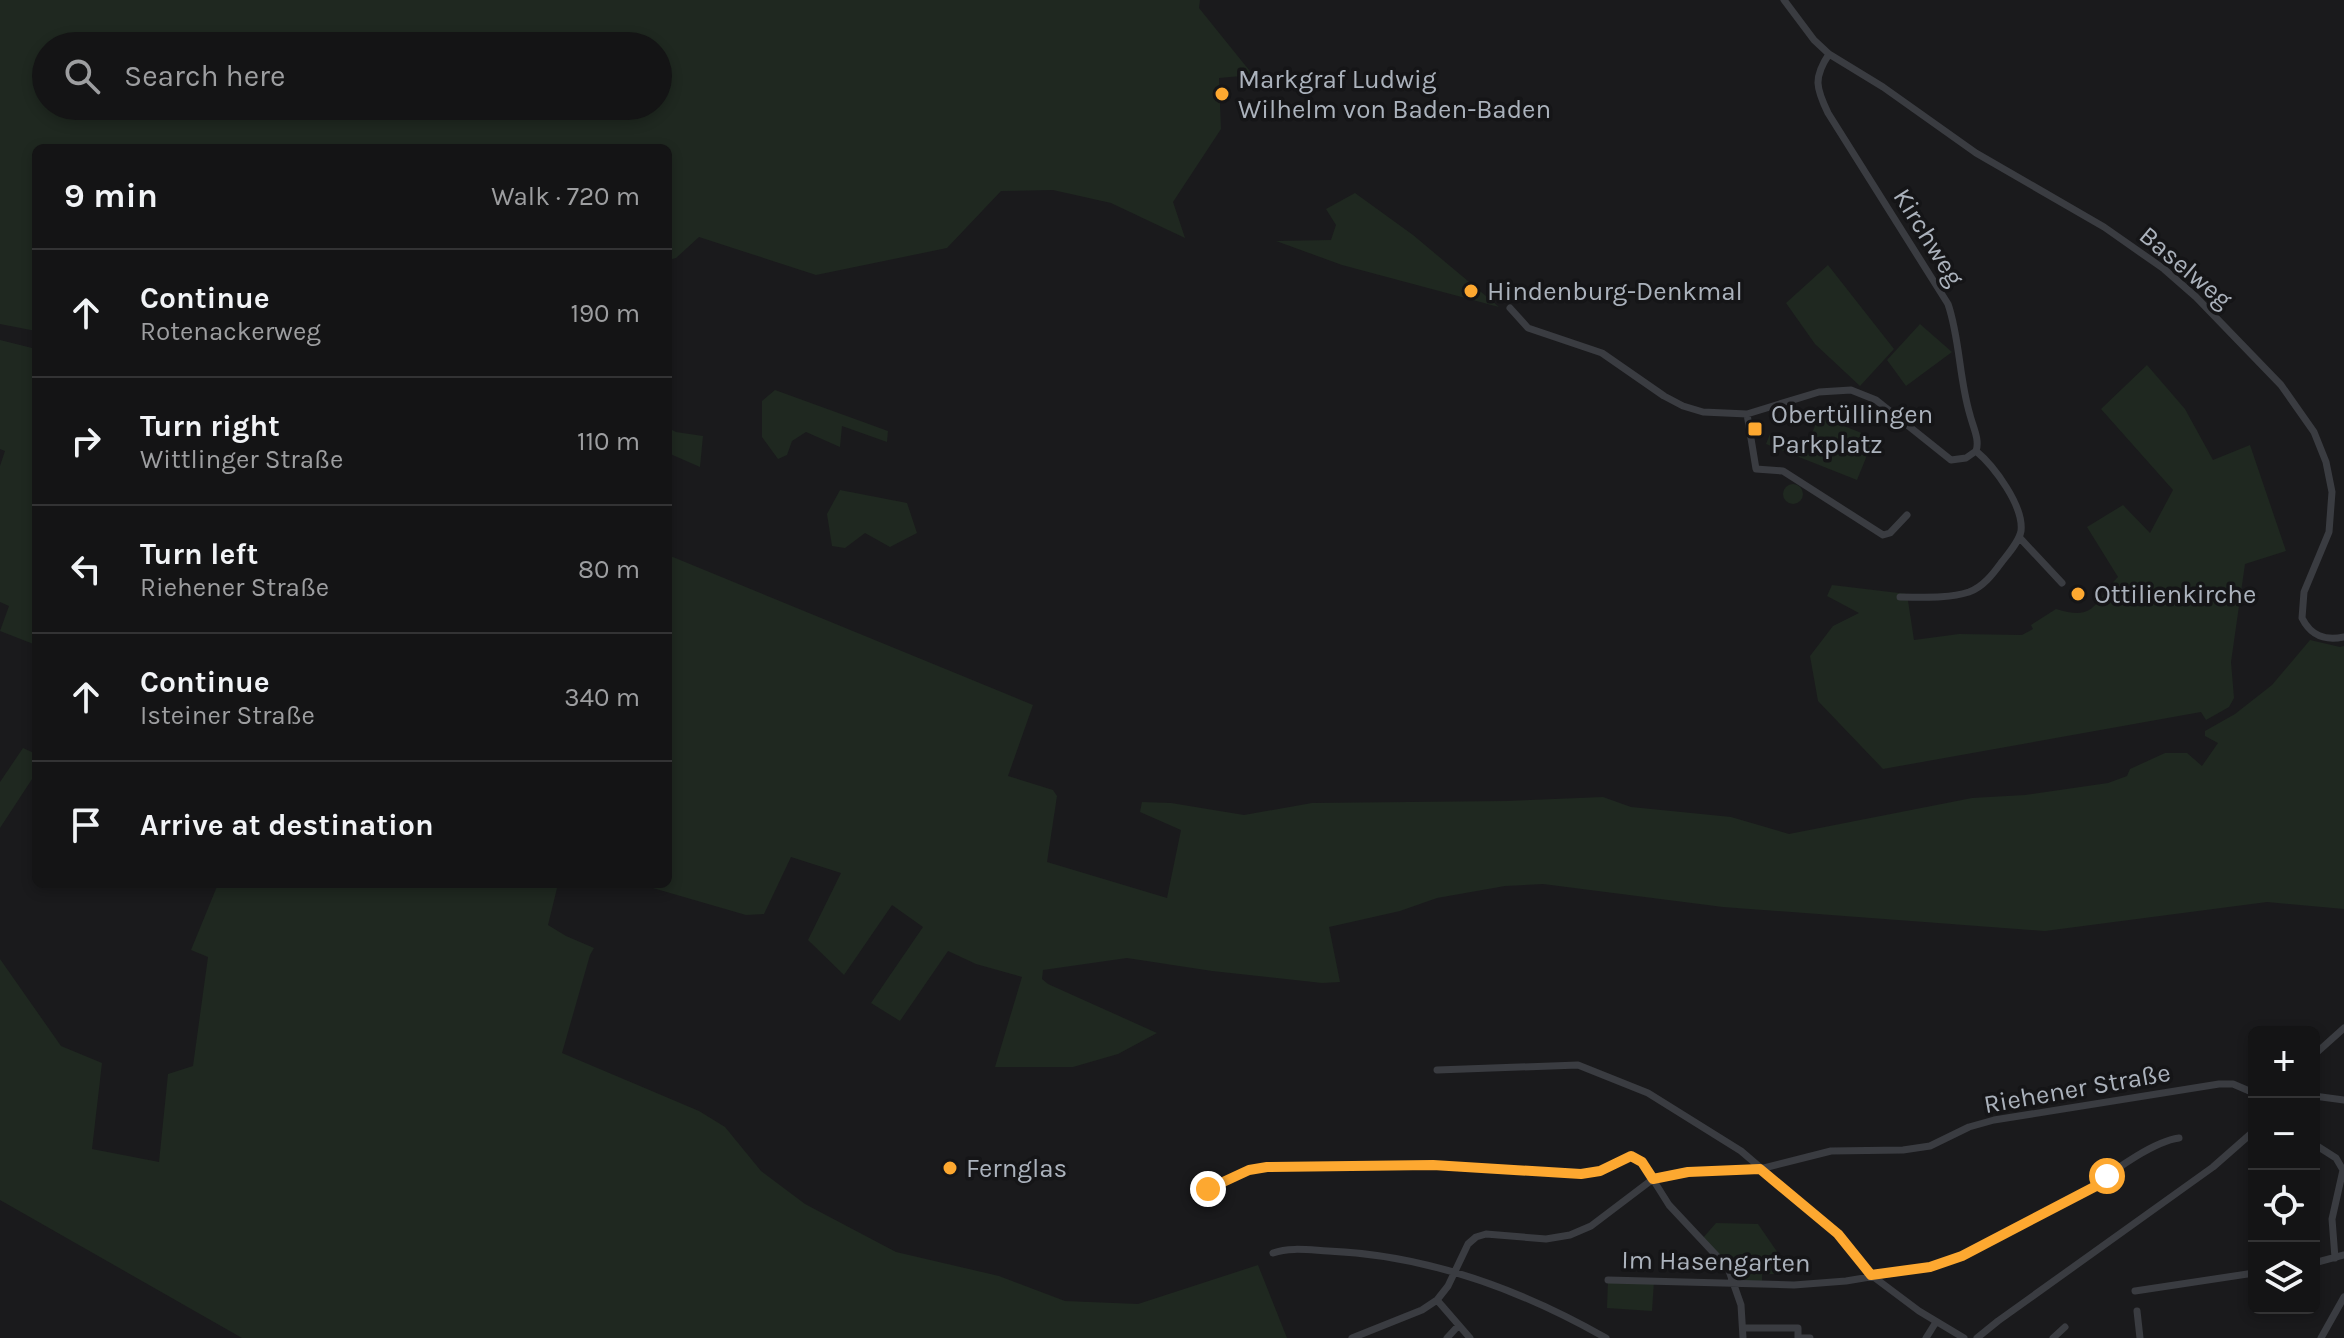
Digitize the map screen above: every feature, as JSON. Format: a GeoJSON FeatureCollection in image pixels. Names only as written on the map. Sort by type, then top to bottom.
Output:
{"type":"FeatureCollection","features":[{"type":"Feature","properties":{"kind":"street","name":"Baselweg"},"geometry":{"type":"LineString","coordinates":[[1784,0],[1814,40],[1829,54],[1883,87],[1976,153],[2130,244],[2196,297],[2281,385],[2314,432],[2326,462],[2332,492],[2329,532],[2304,592],[2302,618],[2322,638],[2344,637]]}},
{"type":"Feature","properties":{"kind":"street","name":"Kirchweg"},"geometry":{"type":"LineString","coordinates":[[1829,54],[1818,74],[1817,83],[1828,113],[1948,304],[1962,389],[1978,445],[1976,451],[1993,465],[2019,514],[2019,537]]}},
{"type":"Feature","properties":{"kind":"street"},"geometry":{"type":"LineString","coordinates":[[1510,308],[1528,328],[1602,353],[1683,406],[1703,412],[1747,414],[1819,392],[1851,390],[1876,400],[1951,460],[1966,458],[1976,451]]}},
{"type":"Feature","properties":{"kind":"street"},"geometry":{"type":"LineString","coordinates":[[1747,414],[1756,469],[1783,471],[1883,535],[1899,525],[1907,515]]}},
{"type":"Feature","properties":{"kind":"street"},"geometry":{"type":"LineString","coordinates":[[1900,597],[1941,597],[1977,588],[1999,566],[2019,537],[2062,583]]}},
{"type":"Feature","properties":{"kind":"street"},"geometry":{"type":"LineString","coordinates":[[2320,1050],[2344,1028]]}},
{"type":"Feature","properties":{"kind":"street"},"geometry":{"type":"LineString","coordinates":[[1437,1070],[1578,1065],[1631,1085],[1670,1105],[1741,1151],[1838,1234],[1871,1275],[1936,1322],[1964,1338]]}},
{"type":"Feature","properties":{"kind":"street","name":"Riehener Straße"},"geometry":{"type":"LineString","coordinates":[[1352,1338],[1422,1310],[1437,1300],[1455,1273],[1468,1244],[1476,1237],[1486,1234],[1546,1239],[1570,1235],[1601,1219],[1653,1179],[1688,1172],[1760,1169],[1849,1148],[1903,1150],[1930,1146],[1969,1127],[1994,1120],[2219,1084],[2233,1084],[2248,1090]]}},
{"type":"Feature","properties":{"kind":"street"},"geometry":{"type":"LineString","coordinates":[[2320,1097],[2344,1100]]}},
{"type":"Feature","properties":{"kind":"street"},"geometry":{"type":"LineString","coordinates":[[1977,1338],[2213,1167],[2248,1136]]}},
{"type":"Feature","properties":{"kind":"street","name":"Im Hasengarten"},"geometry":{"type":"LineString","coordinates":[[1608,1280],[1794,1285],[1846,1281],[1930,1267],[1962,1256],[2098,1185],[2112,1171],[2158,1144],[2179,1138]]}},
{"type":"Feature","properties":{"kind":"street"},"geometry":{"type":"LineString","coordinates":[[2320,1148],[2336,1158],[2343,1170],[2332,1219],[2335,1258]]}},
{"type":"Feature","properties":{"kind":"street"},"geometry":{"type":"LineString","coordinates":[[1208,1189],[1249,1170],[1267,1167],[1433,1165],[1581,1174],[1600,1171],[1631,1156],[1642,1162],[1676,1214],[1723,1260],[1736,1285],[1743,1338]]}},
{"type":"Feature","properties":{"kind":"street"},"geometry":{"type":"LineString","coordinates":[[1273,1253],[1284,1249],[1409,1259],[1550,1308],[1606,1338]]}},
{"type":"Feature","properties":{"kind":"street"},"geometry":{"type":"LineString","coordinates":[[2320,1262],[2344,1255]]}},
{"type":"Feature","properties":{"kind":"street"},"geometry":{"type":"LineString","coordinates":[[2135,1291],[2248,1274]]}},
{"type":"Feature","properties":{"kind":"street"},"geometry":{"type":"LineString","coordinates":[[2321,1338],[2344,1297]]}},
{"type":"Feature","properties":{"kind":"street"},"geometry":{"type":"LineString","coordinates":[[1437,1300],[1470,1338]]}},
{"type":"Feature","properties":{"kind":"street"},"geometry":{"type":"LineString","coordinates":[[2137,1311],[2140,1338]]}},
{"type":"Feature","properties":{"kind":"street"},"geometry":{"type":"LineString","coordinates":[[1926,1338],[1936,1322]]}},
{"type":"Feature","properties":{"kind":"street"},"geometry":{"type":"LineString","coordinates":[[1447,1338],[1458,1326]]}},
{"type":"Feature","properties":{"kind":"street"},"geometry":{"type":"LineString","coordinates":[[2053,1338],[2065,1327]]}},
{"type":"Feature","properties":{"kind":"street"},"geometry":{"type":"LineString","coordinates":[[1743,1328],[1798,1328],[1798,1338],[1810,1338]]}},
{"type":"Feature","properties":{"kind":"shaded area"},"geometry":{"type":"Polygon","coordinates":[[[0,0],[1200,0],[1199,8],[1253,75],[1219,78],[1221,129],[1173,202],[1185,238],[1111,203],[1053,190],[1001,191],[947,248],[816,275],[699,237],[672,259],[672,144],[32,144],[32,330],[0,324],[0,0]]]}},
{"type":"Feature","properties":{"kind":"shaded area"},"geometry":{"type":"Polygon","coordinates":[[[1355,193],[1413,235],[1499,307],[1342,265],[1276,241],[1331,240],[1336,225],[1326,209],[1355,193]]]}},
{"type":"Feature","properties":{"kind":"shaded area"},"geometry":{"type":"Polygon","coordinates":[[[1828,265],[1894,349],[1860,386],[1815,344],[1786,303],[1828,265]]]}},
{"type":"Feature","properties":{"kind":"shaded area"},"geometry":{"type":"Polygon","coordinates":[[[1920,324],[1952,352],[1906,386],[1887,360],[1920,324]]]}},
{"type":"Feature","properties":{"kind":"shaded area"},"geometry":{"type":"Polygon","coordinates":[[[0,340],[32,348],[32,643],[0,631],[9,606],[0,602],[0,466],[5,451],[0,449],[0,340]]]}},
{"type":"Feature","properties":{"kind":"shaded area"},"geometry":{"type":"Polygon","coordinates":[[[2147,365],[2185,409],[2213,460],[2250,445],[2286,551],[2245,564],[2231,662],[2234,698],[2229,707],[2206,720],[2201,712],[1883,769],[1818,701],[1810,656],[1833,626],[1859,613],[1827,596],[1832,585],[1907,594],[1914,640],[1959,634],[2022,635],[2033,629],[2031,625],[2056,609],[2080,613],[2093,607],[2118,577],[2087,527],[2123,505],[2150,533],[2173,490],[2101,409],[2147,365]]]}},
{"type":"Feature","properties":{"kind":"shaded area"},"geometry":{"type":"Polygon","coordinates":[[[775,390],[888,431],[887,442],[842,426],[840,447],[806,432],[792,441],[787,455],[778,459],[762,437],[762,401],[775,390]]]}},
{"type":"Feature","properties":{"kind":"shaded area"},"geometry":{"type":"Polygon","coordinates":[[[1819,416],[1874,438],[1857,480],[1766,444],[1770,434],[1806,448],[1819,416]]]}},
{"type":"Feature","properties":{"kind":"shaded area"},"geometry":{"type":"Polygon","coordinates":[[[672,430],[703,436],[700,467],[672,455],[672,430]]]}},
{"type":"Feature","properties":{"kind":"shaded area"},"geometry":{"type":"Polygon","coordinates":[[[1789,484],[1797,484],[1803,494],[1797,504],[1789,504],[1783,498],[1783,490],[1789,484]]]}},
{"type":"Feature","properties":{"kind":"shaded area"},"geometry":{"type":"Polygon","coordinates":[[[840,490],[907,503],[917,533],[890,547],[865,533],[845,548],[832,546],[827,514],[840,490]]]}},
{"type":"Feature","properties":{"kind":"shaded area"},"geometry":{"type":"Polygon","coordinates":[[[672,557],[1033,705],[1008,776],[1053,790],[1057,796],[1047,862],[1167,898],[1181,830],[1140,812],[1142,802],[1171,803],[1244,815],[1312,803],[1603,797],[1631,807],[1731,817],[1789,834],[1972,798],[2025,795],[2108,783],[2127,776],[2130,769],[2165,753],[2187,753],[2202,766],[2218,743],[2205,736],[2205,731],[2235,714],[2272,685],[2310,640],[2344,646],[2344,909],[2267,902],[2045,931],[1723,907],[1543,884],[1505,886],[1437,898],[1400,911],[1329,927],[1340,982],[1322,983],[1212,971],[1127,958],[1043,970],[1042,979],[1048,984],[1157,1033],[1118,1054],[1073,1067],[995,1067],[1022,977],[976,964],[948,951],[900,1021],[871,1003],[923,927],[892,905],[844,975],[808,940],[841,873],[791,857],[764,914],[746,915],[653,888],[672,888],[672,557]]]}},
{"type":"Feature","properties":{"kind":"shaded area"},"geometry":{"type":"Polygon","coordinates":[[[23,748],[32,752],[32,779],[0,828],[0,782],[23,748]]]}},
{"type":"Feature","properties":{"kind":"shaded area"},"geometry":{"type":"Polygon","coordinates":[[[216,888],[557,888],[548,925],[594,948],[562,1053],[699,1111],[725,1127],[761,1171],[805,1204],[896,1252],[999,1276],[1065,1301],[1138,1304],[1258,1265],[1287,1338],[242,1338],[0,1200],[0,959],[61,1046],[102,1063],[92,1149],[159,1162],[168,1074],[193,1066],[208,957],[191,950],[216,888]]]}},
{"type":"Feature","properties":{"kind":"shaded area"},"geometry":{"type":"Polygon","coordinates":[[[1716,1223],[1758,1224],[1782,1259],[1788,1274],[1762,1274],[1762,1285],[1736,1285],[1702,1239],[1716,1223]]]}},
{"type":"Feature","properties":{"kind":"shaded area"},"geometry":{"type":"Polygon","coordinates":[[[1608,1280],[1654,1281],[1652,1311],[1607,1308],[1608,1280]]]}},
{"type":"Feature","properties":{"kind":"place","name":"Markgraf Ludwig Wilhelm von Baden-Baden"},"geometry":{"type":"Point","coordinates":[1222,94]}},
{"type":"Feature","properties":{"kind":"place","name":"Hindenburg-Denkmal"},"geometry":{"type":"Point","coordinates":[1471,291]}},
{"type":"Feature","properties":{"kind":"place","name":"Obertüllingen Parkplatz"},"geometry":{"type":"Point","coordinates":[1755,429]}},
{"type":"Feature","properties":{"kind":"place","name":"Ottilienkirche"},"geometry":{"type":"Point","coordinates":[2078,594]}},
{"type":"Feature","properties":{"kind":"place","name":"Fernglas"},"geometry":{"type":"Point","coordinates":[950,1168]}},
{"type":"Feature","properties":{"kind":"route"},"geometry":{"type":"LineString","coordinates":[[1208,1189],[1249,1170],[1267,1167],[1433,1165],[1591,1174],[1631,1156],[1642,1162],[1653,1179],[1688,1172],[1760,1169],[1838,1234],[1871,1275],[1930,1267],[1962,1256],[2098,1185],[2107,1176]]}}]}
